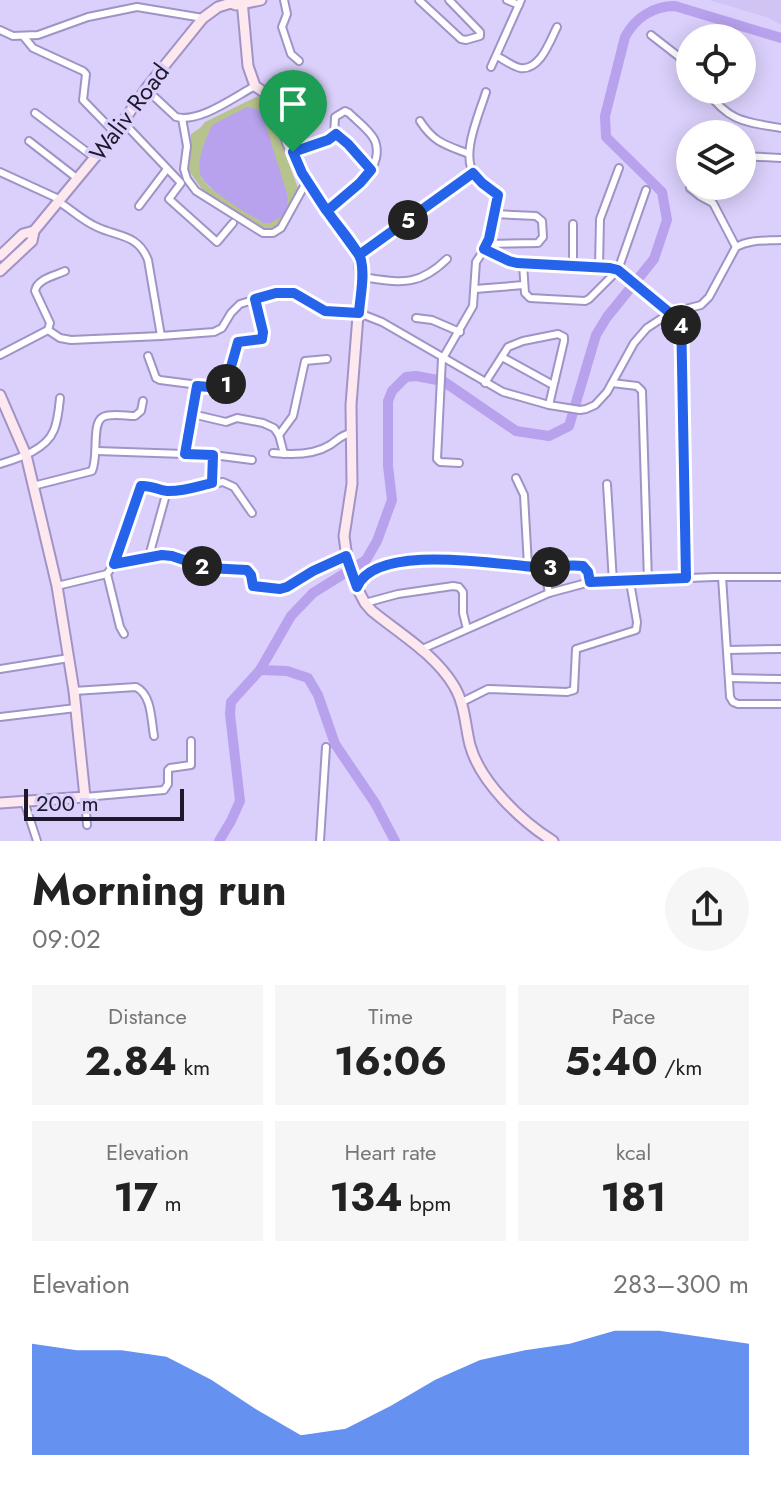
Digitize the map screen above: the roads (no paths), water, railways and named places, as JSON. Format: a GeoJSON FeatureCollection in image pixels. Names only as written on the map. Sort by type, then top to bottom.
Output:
{"type":"FeatureCollection","features":[{"type":"Feature","properties":{"kind":"street","name":"Waliv Road"},"geometry":{"type":"LineString","coordinates":[[0,271],[32,241],[34,231],[115,133],[203,18],[213,9],[233,2],[261,0]]}},
{"type":"Feature","properties":{"kind":"street"},"geometry":{"type":"LineString","coordinates":[[284,0],[287,14],[282,27],[291,54],[299,61]]}},
{"type":"Feature","properties":{"kind":"street"},"geometry":{"type":"LineString","coordinates":[[419,0],[461,39],[480,36],[480,32],[449,0]]}},
{"type":"Feature","properties":{"kind":"street"},"geometry":{"type":"LineString","coordinates":[[491,67],[520,3],[507,0]]}},
{"type":"Feature","properties":{"kind":"street"},"geometry":{"type":"LineString","coordinates":[[233,2],[255,86],[265,93],[277,112],[288,144],[307,181],[359,255],[361,277],[351,405],[352,484],[344,536],[346,557],[356,585],[372,611],[447,674],[462,702],[471,748],[479,767],[496,791],[553,841]]}},
{"type":"Feature","properties":{"kind":"street"},"geometry":{"type":"LineString","coordinates":[[0,30],[13,36],[38,35],[88,17],[137,7],[203,18]]}},
{"type":"Feature","properties":{"kind":"street"},"geometry":{"type":"LineString","coordinates":[[497,56],[519,68],[528,68],[540,59],[557,27]]}},
{"type":"Feature","properties":{"kind":"street"},"geometry":{"type":"LineString","coordinates":[[651,35],[676,54]]}},
{"type":"Feature","properties":{"kind":"street"},"geometry":{"type":"LineString","coordinates":[[24,37],[33,48],[86,74],[83,100],[115,133]]}},
{"type":"Feature","properties":{"kind":"street"},"geometry":{"type":"LineString","coordinates":[[146,89],[176,117],[182,118],[203,114],[255,86]]}},
{"type":"Feature","properties":{"kind":"street"},"geometry":{"type":"LineString","coordinates":[[459,463],[440,462],[437,459],[442,358],[473,306],[476,262],[486,246],[498,195],[473,173],[469,154],[486,92]]}},
{"type":"Feature","properties":{"kind":"street"},"geometry":{"type":"LineString","coordinates":[[719,104],[739,120],[781,128]]}},
{"type":"Feature","properties":{"kind":"street"},"geometry":{"type":"LineString","coordinates":[[327,211],[371,170],[377,158],[375,140],[349,113],[341,112],[335,117],[336,134],[371,170]]}},
{"type":"Feature","properties":{"kind":"street"},"geometry":{"type":"LineString","coordinates":[[35,113],[95,158]]}},
{"type":"Feature","properties":{"kind":"street"},"geometry":{"type":"LineString","coordinates":[[182,118],[187,146],[184,169],[187,179],[196,191],[263,233],[273,233],[281,228],[307,181]]}},
{"type":"Feature","properties":{"kind":"street"},"geometry":{"type":"LineString","coordinates":[[420,121],[437,141],[469,154]]}},
{"type":"Feature","properties":{"kind":"street"},"geometry":{"type":"LineString","coordinates":[[123,122],[181,183],[169,199],[217,242],[233,223]]}},
{"type":"Feature","properties":{"kind":"street"},"geometry":{"type":"LineString","coordinates":[[293,152],[328,140],[336,134]]}},
{"type":"Feature","properties":{"kind":"street"},"geometry":{"type":"LineString","coordinates":[[29,141],[78,179]]}},
{"type":"Feature","properties":{"kind":"street"},"geometry":{"type":"LineString","coordinates":[[756,157],[781,158]]}},
{"type":"Feature","properties":{"kind":"street"},"geometry":{"type":"LineString","coordinates":[[599,268],[600,219],[619,168]]}},
{"type":"Feature","properties":{"kind":"street"},"geometry":{"type":"LineString","coordinates":[[139,206],[167,169]]}},
{"type":"Feature","properties":{"kind":"street"},"geometry":{"type":"LineString","coordinates":[[0,172],[60,201],[100,229],[138,244],[148,260],[161,336]]}},
{"type":"Feature","properties":{"kind":"street"},"geometry":{"type":"LineString","coordinates":[[359,255],[473,173]]}},
{"type":"Feature","properties":{"kind":"street"},"geometry":{"type":"LineString","coordinates":[[523,264],[525,293],[530,298],[585,301],[618,270],[646,190]]}},
{"type":"Feature","properties":{"kind":"street"},"geometry":{"type":"LineString","coordinates":[[707,200],[713,203],[736,247]]}},
{"type":"Feature","properties":{"kind":"street"},"geometry":{"type":"LineString","coordinates":[[486,246],[538,243],[543,237],[542,221],[536,216],[494,214]]}},
{"type":"Feature","properties":{"kind":"street"},"geometry":{"type":"LineString","coordinates":[[573,224],[573,266]]}},
{"type":"Feature","properties":{"kind":"street","name":"Waliv Road"},"geometry":{"type":"LineString","coordinates":[[0,256],[23,234],[34,231]]}},
{"type":"Feature","properties":{"kind":"street"},"geometry":{"type":"LineString","coordinates":[[48,330],[60,338],[71,340],[214,332],[222,328],[240,304],[276,293],[294,293],[325,311],[359,313],[382,322],[503,392],[580,410],[595,405],[607,392],[634,343],[647,328],[670,313],[701,305],[709,297],[736,247],[743,243],[781,240]]}},
{"type":"Feature","properties":{"kind":"street"},"geometry":{"type":"LineString","coordinates":[[486,246],[509,261],[523,264],[618,270],[670,313]]}},
{"type":"Feature","properties":{"kind":"street"},"geometry":{"type":"LineString","coordinates":[[361,277],[391,281],[421,279],[447,259]]}},
{"type":"Feature","properties":{"kind":"street"},"geometry":{"type":"LineString","coordinates":[[0,355],[48,330],[50,323],[35,288],[65,271]]}},
{"type":"Feature","properties":{"kind":"street"},"geometry":{"type":"LineString","coordinates":[[475,289],[524,285]]}},
{"type":"Feature","properties":{"kind":"street"},"geometry":{"type":"LineString","coordinates":[[148,356],[156,378],[222,388],[227,381],[238,342],[262,339],[255,299]]}},
{"type":"Feature","properties":{"kind":"street"},"geometry":{"type":"LineString","coordinates":[[681,311],[686,578]]}},
{"type":"Feature","properties":{"kind":"street"},"geometry":{"type":"LineString","coordinates":[[416,318],[432,320],[460,332]]}},
{"type":"Feature","properties":{"kind":"street"},"geometry":{"type":"LineString","coordinates":[[485,383],[508,347],[562,335],[564,341],[549,405]]}},
{"type":"Feature","properties":{"kind":"street"},"geometry":{"type":"LineString","coordinates":[[502,357],[553,385]]}},
{"type":"Feature","properties":{"kind":"street"},"geometry":{"type":"LineString","coordinates":[[279,435],[293,416],[305,361],[327,359]]}},
{"type":"Feature","properties":{"kind":"street"},"geometry":{"type":"LineString","coordinates":[[612,383],[637,386],[642,391],[648,581]]}},
{"type":"Feature","properties":{"kind":"street"},"geometry":{"type":"LineString","coordinates":[[185,454],[197,386]]}},
{"type":"Feature","properties":{"kind":"street"},"geometry":{"type":"LineString","coordinates":[[0,397],[26,455],[57,586],[74,691],[87,825]]}},
{"type":"Feature","properties":{"kind":"street"},"geometry":{"type":"LineString","coordinates":[[0,464],[26,455],[50,438],[55,428],[60,398]]}},
{"type":"Feature","properties":{"kind":"street"},"geometry":{"type":"LineString","coordinates":[[33,486],[92,471],[97,451],[98,422],[107,416],[135,416],[141,411],[143,401]]}},
{"type":"Feature","properties":{"kind":"street"},"geometry":{"type":"LineString","coordinates":[[192,414],[226,422],[237,418],[249,419],[274,428],[284,454]]}},
{"type":"Feature","properties":{"kind":"street"},"geometry":{"type":"LineString","coordinates":[[273,453],[318,450],[344,434],[352,433]]}},
{"type":"Feature","properties":{"kind":"street"},"geometry":{"type":"LineString","coordinates":[[97,451],[213,455],[252,460]]}},
{"type":"Feature","properties":{"kind":"street"},"geometry":{"type":"LineString","coordinates":[[212,483],[213,455]]}},
{"type":"Feature","properties":{"kind":"street"},"geometry":{"type":"LineString","coordinates":[[516,478],[524,495],[528,566]]}},
{"type":"Feature","properties":{"kind":"street"},"geometry":{"type":"LineString","coordinates":[[57,586],[107,574],[114,564],[141,486],[167,491],[223,482],[234,487],[252,513]]}},
{"type":"Feature","properties":{"kind":"street"},"geometry":{"type":"LineString","coordinates":[[607,484],[613,582]]}},
{"type":"Feature","properties":{"kind":"street"},"geometry":{"type":"LineString","coordinates":[[149,556],[167,491]]}},
{"type":"Feature","properties":{"kind":"street"},"geometry":{"type":"LineString","coordinates":[[114,564],[149,556],[172,556],[207,568],[247,570],[253,586],[280,589],[346,557]]}},
{"type":"Feature","properties":{"kind":"street"},"geometry":{"type":"LineString","coordinates":[[356,585],[370,571],[392,563],[454,558],[544,567],[583,566],[590,582]]}},
{"type":"Feature","properties":{"kind":"street"},"geometry":{"type":"LineString","coordinates":[[544,567],[549,593]]}},
{"type":"Feature","properties":{"kind":"street"},"geometry":{"type":"LineString","coordinates":[[107,574],[124,634]]}},
{"type":"Feature","properties":{"kind":"street"},"geometry":{"type":"LineString","coordinates":[[722,577],[730,697],[738,704],[781,704]]}},
{"type":"Feature","properties":{"kind":"street"},"geometry":{"type":"LineString","coordinates":[[420,650],[549,593],[590,582],[781,577]]}},
{"type":"Feature","properties":{"kind":"street"},"geometry":{"type":"LineString","coordinates":[[462,702],[496,688],[574,690],[576,649],[636,630],[630,582]]}},
{"type":"Feature","properties":{"kind":"street"},"geometry":{"type":"LineString","coordinates":[[365,603],[398,594],[459,587],[463,592],[467,629]]}},
{"type":"Feature","properties":{"kind":"street"},"geometry":{"type":"LineString","coordinates":[[727,650],[781,649]]}},
{"type":"Feature","properties":{"kind":"street"},"geometry":{"type":"LineString","coordinates":[[0,669],[69,658]]}},
{"type":"Feature","properties":{"kind":"street"},"geometry":{"type":"LineString","coordinates":[[729,678],[781,679]]}},
{"type":"Feature","properties":{"kind":"street"},"geometry":{"type":"LineString","coordinates":[[74,691],[136,687],[142,690],[147,697],[154,736]]}},
{"type":"Feature","properties":{"kind":"street"},"geometry":{"type":"LineString","coordinates":[[0,717],[76,708]]}},
{"type":"Feature","properties":{"kind":"street"},"geometry":{"type":"LineString","coordinates":[[0,803],[164,790],[170,768],[191,765],[191,741]]}},
{"type":"Feature","properties":{"kind":"street"},"geometry":{"type":"LineString","coordinates":[[320,841],[326,747]]}},
{"type":"Feature","properties":{"kind":"street"},"geometry":{"type":"LineString","coordinates":[[24,801],[37,841]]}},
{"type":"Feature","properties":{"kind":"street"},"geometry":{"type":"LineString","coordinates":[[522,816],[533,816]]}},
{"type":"Feature","properties":{"kind":"waterway"},"geometry":{"type":"LineString","coordinates":[[219,841],[240,801],[231,702],[260,670],[291,616],[313,593],[366,560],[377,541],[392,500],[388,466],[388,401],[392,391],[406,377],[443,381],[516,431],[549,436],[569,426],[596,335],[654,259],[667,220],[662,192],[606,137],[605,116],[629,30],[652,11],[675,6],[781,38]]}},
{"type":"Feature","properties":{"kind":"waterway"},"geometry":{"type":"LineString","coordinates":[[260,670],[287,671],[308,678],[318,695],[335,744],[375,803],[395,841]]}}]}
